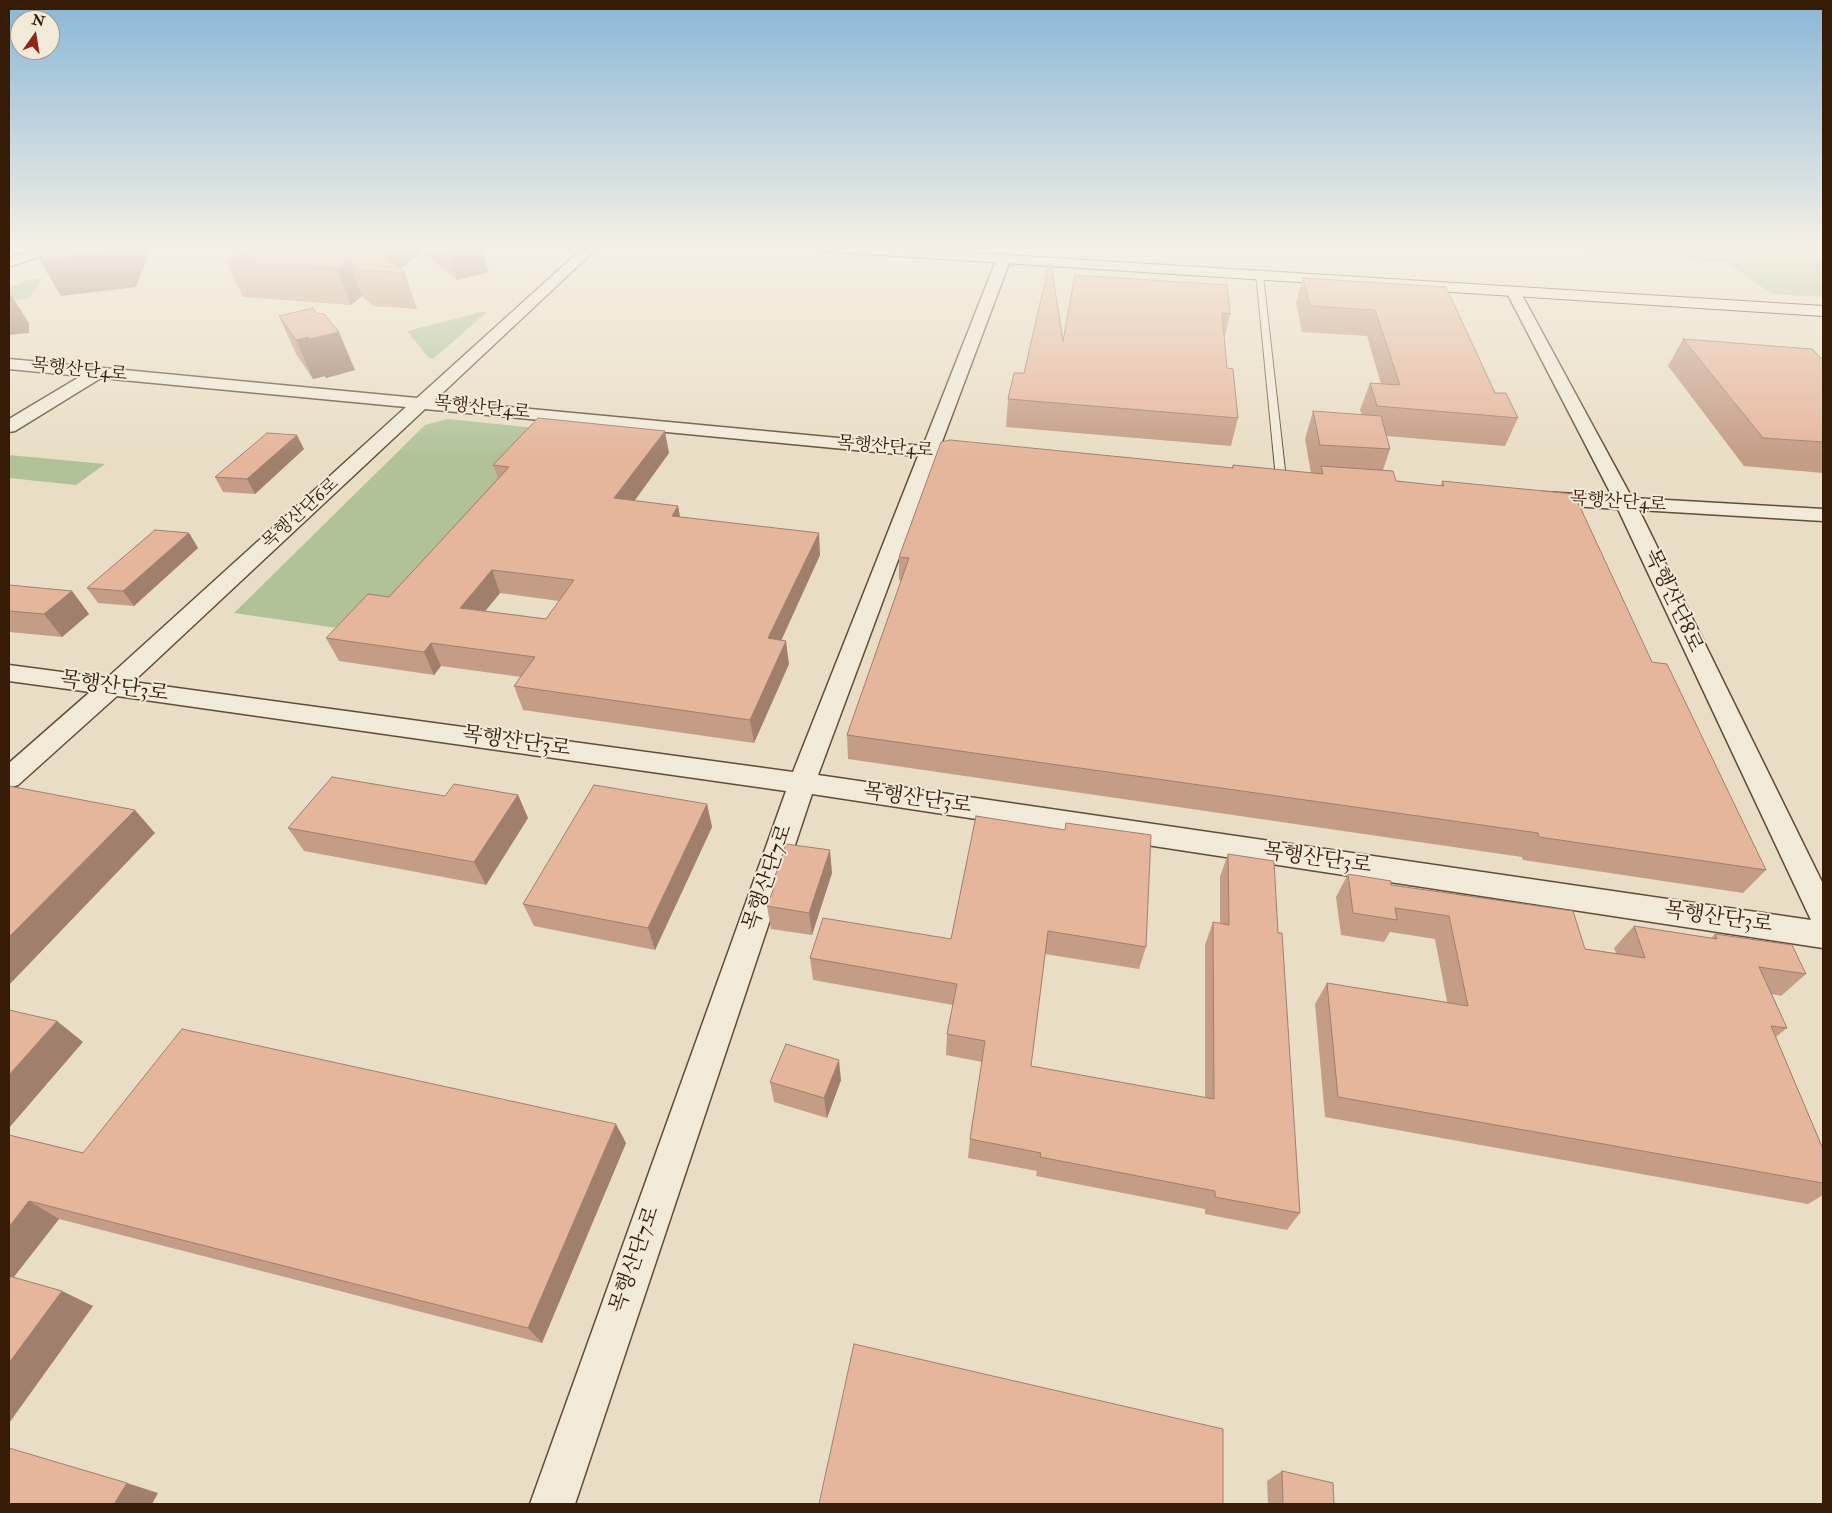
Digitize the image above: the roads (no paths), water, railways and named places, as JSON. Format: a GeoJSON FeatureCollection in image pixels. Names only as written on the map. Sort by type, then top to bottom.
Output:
{"type":"FeatureCollection","features":[{"type":"Feature","properties":{"kind":"street","name":"목행산단6로"},"geometry":{"type":"LineString","coordinates":[[9,778],[111,688],[515,318]]}},
{"type":"Feature","properties":{"kind":"street","name":"목행산단7로"},"geometry":{"type":"LineString","coordinates":[[552,1504],[802,783],[981,318]]}},
{"type":"Feature","properties":{"kind":"street","name":"목행산단8로"},"geometry":{"type":"LineString","coordinates":[[1527,318],[1626,504],[1823,914]]}},
{"type":"Feature","properties":{"kind":"street","name":"목행산단4로"},"geometry":{"type":"LineString","coordinates":[[9,364],[988,457]]}},
{"type":"Feature","properties":{"kind":"street"},"geometry":{"type":"LineString","coordinates":[[9,427],[97,373]]}},
{"type":"Feature","properties":{"kind":"street"},"geometry":{"type":"LineString","coordinates":[[1262,477],[1301,480]]}},
{"type":"Feature","properties":{"kind":"street","name":"목행산단4로"},"geometry":{"type":"LineString","coordinates":[[1528,497],[1823,515]]}},
{"type":"Feature","properties":{"kind":"street","name":"목행산단3로"},"geometry":{"type":"LineString","coordinates":[[9,673],[802,783],[1823,935]]}},
{"type":"Feature","properties":{"kind":"lane"},"geometry":{"type":"LineString","coordinates":[[1264,318],[1281,479]]}}]}
